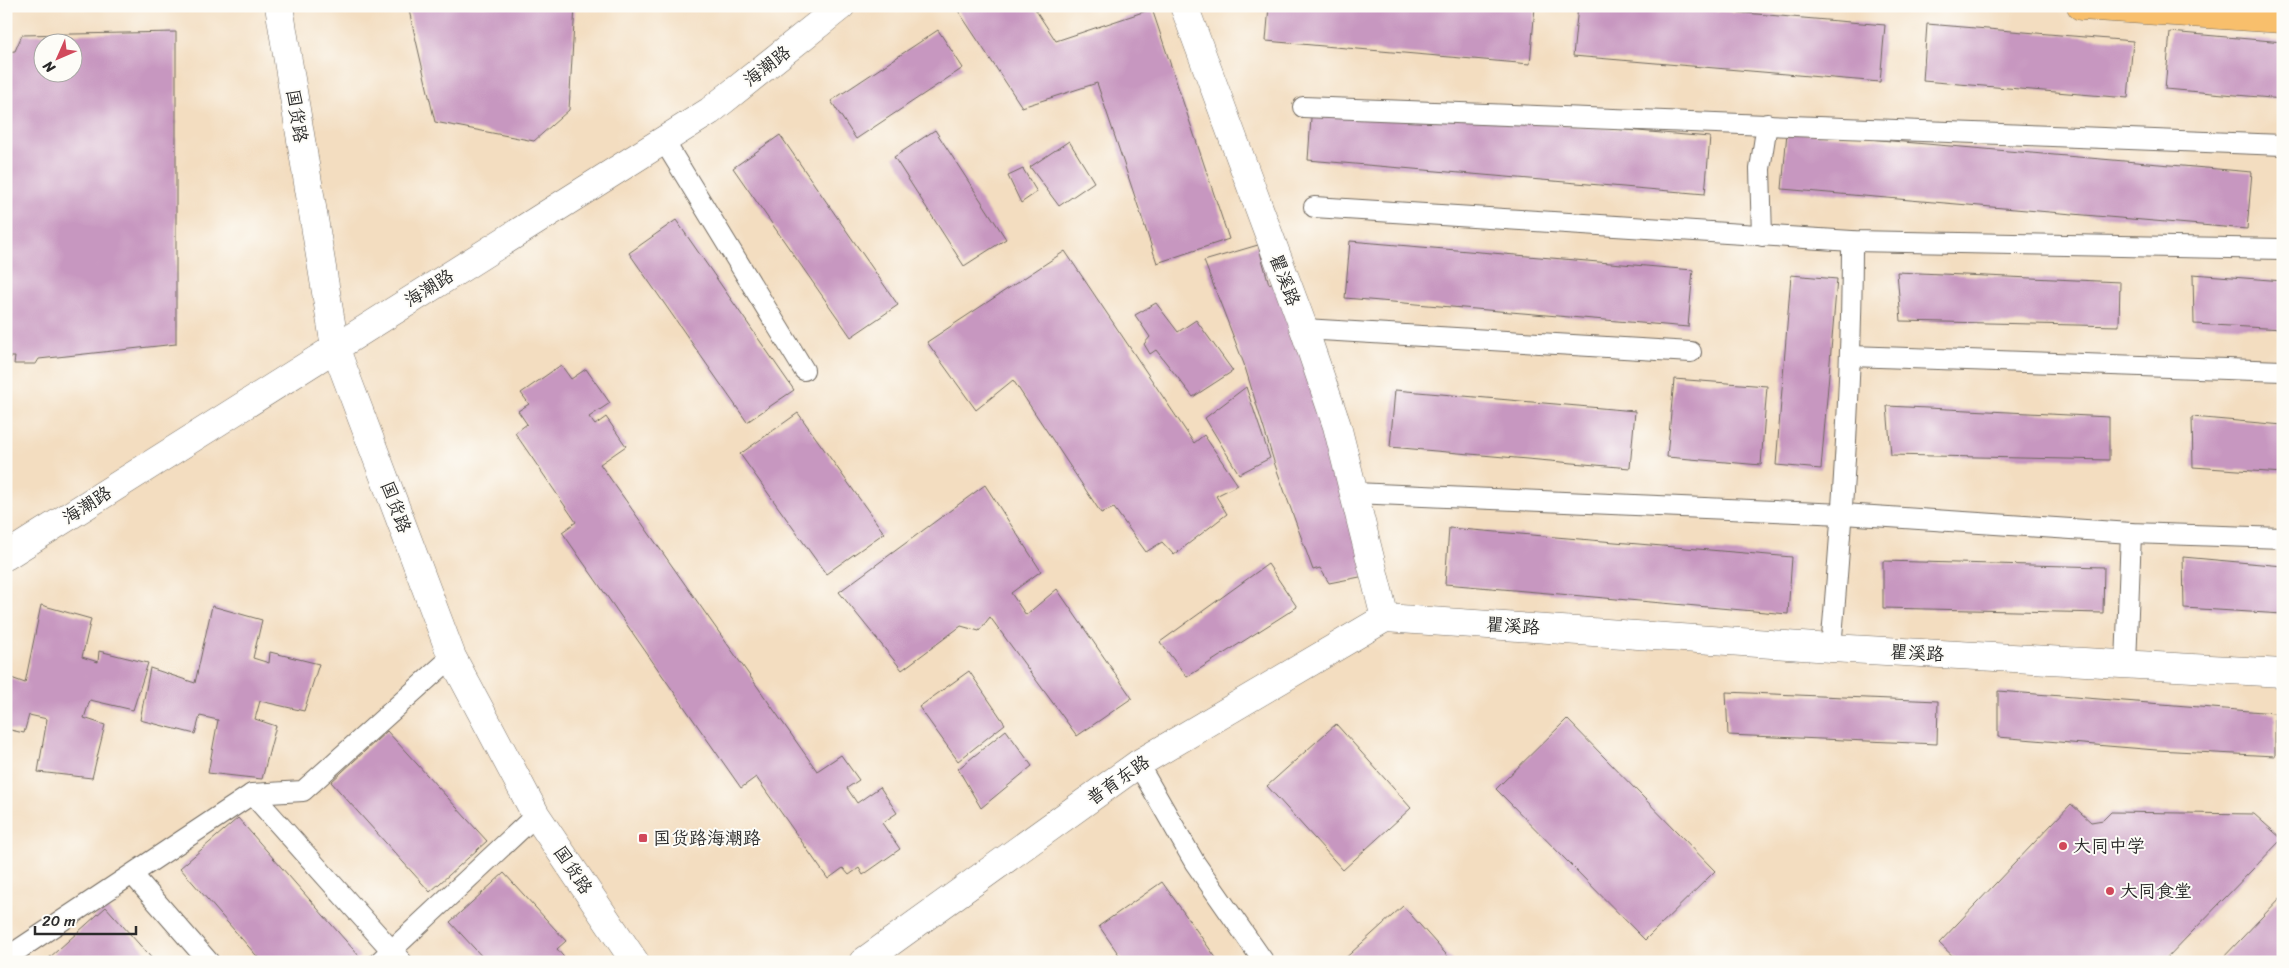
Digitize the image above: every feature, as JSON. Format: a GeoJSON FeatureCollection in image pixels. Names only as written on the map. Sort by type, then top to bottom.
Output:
{"type":"FeatureCollection","features":[{"type":"Feature","properties":{"kind":"main road"},"geometry":{"type":"LineString","coordinates":[[2081,6],[2283,18]]}},
{"type":"Feature","properties":{"kind":"street","name":"国货路"},"geometry":{"type":"LineString","coordinates":[[279,6],[336,347],[452,657],[536,815],[636,962]]}},
{"type":"Feature","properties":{"kind":"street","name":"海潮路"},"geometry":{"type":"LineString","coordinates":[[6,556],[710,111],[841,6]]}},
{"type":"Feature","properties":{"kind":"street","name":"瞿溪路"},"geometry":{"type":"LineString","coordinates":[[1184,6],[1304,329],[1337,426],[1386,618],[1831,648],[2283,673]]}},
{"type":"Feature","properties":{"kind":"street","name":"普育东路"},"geometry":{"type":"LineString","coordinates":[[863,962],[1138,764],[1386,618]]}},
{"type":"Feature","properties":{"kind":"lane"},"geometry":{"type":"LineString","coordinates":[[1304,107],[2283,145]]}},
{"type":"Feature","properties":{"kind":"lane"},"geometry":{"type":"LineString","coordinates":[[1762,236],[1760,169],[1767,124]]}},
{"type":"Feature","properties":{"kind":"lane"},"geometry":{"type":"LineString","coordinates":[[664,141],[804,370]]}},
{"type":"Feature","properties":{"kind":"lane"},"geometry":{"type":"LineString","coordinates":[[1314,207],[1852,241],[2283,249]]}},
{"type":"Feature","properties":{"kind":"lane"},"geometry":{"type":"LineString","coordinates":[[1831,648],[1843,514],[1850,356],[1852,241]]}},
{"type":"Feature","properties":{"kind":"lane"},"geometry":{"type":"LineString","coordinates":[[1304,329],[1691,352]]}},
{"type":"Feature","properties":{"kind":"lane"},"geometry":{"type":"LineString","coordinates":[[1850,356],[2283,371]]}},
{"type":"Feature","properties":{"kind":"lane"},"geometry":{"type":"LineString","coordinates":[[1354,493],[1843,514],[2131,533],[2283,538]]}},
{"type":"Feature","properties":{"kind":"lane"},"geometry":{"type":"LineString","coordinates":[[2126,664],[2131,533]]}},
{"type":"Feature","properties":{"kind":"lane"},"geometry":{"type":"LineString","coordinates":[[6,958],[252,794],[303,791],[452,657]]}},
{"type":"Feature","properties":{"kind":"lane"},"geometry":{"type":"LineString","coordinates":[[1138,764],[1195,863],[1264,962]]}},
{"type":"Feature","properties":{"kind":"lane"},"geometry":{"type":"LineString","coordinates":[[252,794],[391,958],[536,815]]}},
{"type":"Feature","properties":{"kind":"lane"},"geometry":{"type":"LineString","coordinates":[[133,875],[210,962]]}},
{"type":"Feature","properties":{"kind":"building"},"geometry":{"type":"Polygon","coordinates":[[[408,6],[575,6],[569,110],[534,141],[435,122],[408,6]]]}},
{"type":"Feature","properties":{"kind":"building"},"geometry":{"type":"Polygon","coordinates":[[[960,6],[1033,6],[1056,41],[1152,9],[1229,239],[1157,263],[1097,83],[1022,107],[957,9],[960,6]]]}},
{"type":"Feature","properties":{"kind":"building"},"geometry":{"type":"Polygon","coordinates":[[[1269,6],[1535,7],[1530,64],[1266,41],[1269,6]]]}},
{"type":"Feature","properties":{"kind":"building"},"geometry":{"type":"Polygon","coordinates":[[[1578,6],[1662,6],[1885,25],[1880,82],[1573,56],[1578,6]]]}},
{"type":"Feature","properties":{"kind":"building"},"geometry":{"type":"Polygon","coordinates":[[[1927,24],[2133,41],[2128,98],[1923,81],[1927,24]]]}},
{"type":"Feature","properties":{"kind":"building"},"geometry":{"type":"Polygon","coordinates":[[[938,30],[963,68],[856,139],[831,101],[938,30]]]}},
{"type":"Feature","properties":{"kind":"building"},"geometry":{"type":"Polygon","coordinates":[[[176,32],[176,344],[39,359],[36,364],[14,364],[15,357],[6,357],[6,52],[15,51],[22,35],[32,35],[32,82],[82,82],[82,34],[176,32]]]}},
{"type":"Feature","properties":{"kind":"building"},"geometry":{"type":"Polygon","coordinates":[[[2170,32],[2283,42],[2283,99],[2165,89],[2170,32]]]}},
{"type":"Feature","properties":{"kind":"building"},"geometry":{"type":"Polygon","coordinates":[[[1312,104],[1710,137],[1705,194],[1308,160],[1312,104]]]}},
{"type":"Feature","properties":{"kind":"building"},"geometry":{"type":"Polygon","coordinates":[[[935,130],[1006,239],[964,266],[894,157],[935,130]]]}},
{"type":"Feature","properties":{"kind":"building"},"geometry":{"type":"Polygon","coordinates":[[[1787,132],[2252,172],[2247,229],[1782,189],[1787,132]]]}},
{"type":"Feature","properties":{"kind":"building"},"geometry":{"type":"Polygon","coordinates":[[[780,135],[898,305],[851,337],[733,168],[780,135]]]}},
{"type":"Feature","properties":{"kind":"building"},"geometry":{"type":"Polygon","coordinates":[[[1069,141],[1094,182],[1059,206],[1030,167],[1069,141]]]}},
{"type":"Feature","properties":{"kind":"building"},"geometry":{"type":"Polygon","coordinates":[[[1023,169],[1037,192],[1021,203],[1008,176],[1023,169]]]}},
{"type":"Feature","properties":{"kind":"building"},"geometry":{"type":"Polygon","coordinates":[[[676,220],[794,390],[747,422],[629,253],[676,220]]]}},
{"type":"Feature","properties":{"kind":"building"},"geometry":{"type":"Polygon","coordinates":[[[1350,241],[1693,270],[1688,327],[1345,298],[1350,241]]]}},
{"type":"Feature","properties":{"kind":"building"},"geometry":{"type":"Polygon","coordinates":[[[1258,245],[1269,284],[1278,280],[1339,453],[1365,576],[1329,583],[1320,568],[1313,570],[1275,465],[1244,364],[1204,261],[1258,245]]]}},
{"type":"Feature","properties":{"kind":"building"},"geometry":{"type":"Polygon","coordinates":[[[1065,251],[1194,443],[1204,435],[1238,485],[1216,496],[1227,514],[1174,555],[1162,542],[1146,552],[1114,508],[1101,513],[1013,380],[976,410],[927,342],[1065,251]]]}},
{"type":"Feature","properties":{"kind":"building"},"geometry":{"type":"Polygon","coordinates":[[[1897,272],[2120,282],[2119,326],[1901,321],[1897,272]]]}},
{"type":"Feature","properties":{"kind":"building"},"geometry":{"type":"Polygon","coordinates":[[[2193,274],[2283,281],[2283,329],[2194,324],[2193,274]]]}},
{"type":"Feature","properties":{"kind":"building"},"geometry":{"type":"Polygon","coordinates":[[[1791,275],[1837,279],[1821,469],[1776,465],[1791,275]]]}},
{"type":"Feature","properties":{"kind":"building"},"geometry":{"type":"Polygon","coordinates":[[[1156,303],[1178,332],[1196,320],[1233,371],[1193,397],[1156,350],[1150,354],[1144,344],[1150,337],[1135,315],[1156,303]]]}},
{"type":"Feature","properties":{"kind":"building"},"geometry":{"type":"Polygon","coordinates":[[[561,365],[571,379],[586,369],[610,403],[589,417],[595,425],[606,417],[626,446],[600,464],[817,771],[841,755],[859,780],[847,788],[857,803],[880,787],[897,813],[882,823],[900,849],[863,875],[859,868],[849,875],[843,868],[828,879],[756,777],[741,788],[562,532],[576,522],[515,433],[527,424],[518,411],[529,404],[521,393],[561,365]]]}},
{"type":"Feature","properties":{"kind":"building"},"geometry":{"type":"Polygon","coordinates":[[[1674,379],[1767,386],[1761,465],[1667,457],[1674,379]]]}},
{"type":"Feature","properties":{"kind":"building"},"geometry":{"type":"Polygon","coordinates":[[[1246,387],[1270,458],[1239,474],[1205,418],[1246,387]]]}},
{"type":"Feature","properties":{"kind":"building"},"geometry":{"type":"Polygon","coordinates":[[[1395,390],[1635,411],[1630,468],[1390,447],[1395,390]]]}},
{"type":"Feature","properties":{"kind":"building"},"geometry":{"type":"Polygon","coordinates":[[[1887,406],[2109,417],[2109,460],[1891,455],[1887,406]]]}},
{"type":"Feature","properties":{"kind":"building"},"geometry":{"type":"Polygon","coordinates":[[[798,413],[884,533],[826,574],[740,454],[798,413]]]}},
{"type":"Feature","properties":{"kind":"building"},"geometry":{"type":"Polygon","coordinates":[[[2192,417],[2283,425],[2283,473],[2193,467],[2192,417]]]}},
{"type":"Feature","properties":{"kind":"building"},"geometry":{"type":"Polygon","coordinates":[[[985,485],[1041,571],[1011,593],[1026,615],[1057,589],[1132,698],[1077,736],[990,617],[979,631],[961,626],[902,670],[839,592],[985,485]]]}},
{"type":"Feature","properties":{"kind":"building"},"geometry":{"type":"Polygon","coordinates":[[[1449,528],[1792,557],[1788,614],[1445,584],[1449,528]]]}},
{"type":"Feature","properties":{"kind":"building"},"geometry":{"type":"Polygon","coordinates":[[[2183,557],[2283,566],[2283,614],[2184,608],[2183,557]]]}},
{"type":"Feature","properties":{"kind":"building"},"geometry":{"type":"Polygon","coordinates":[[[1883,561],[2104,567],[2103,613],[1883,608],[1883,561]]]}},
{"type":"Feature","properties":{"kind":"building"},"geometry":{"type":"Polygon","coordinates":[[[1268,564],[1297,607],[1187,677],[1160,642],[1268,564]]]}},
{"type":"Feature","properties":{"kind":"building"},"geometry":{"type":"Polygon","coordinates":[[[41,605],[91,619],[82,657],[98,662],[99,651],[148,663],[133,710],[90,700],[84,718],[105,725],[92,778],[38,772],[47,719],[29,715],[24,733],[6,729],[6,676],[25,683],[41,605]]]}},
{"type":"Feature","properties":{"kind":"building"},"geometry":{"type":"Polygon","coordinates":[[[212,606],[262,620],[253,658],[269,663],[270,652],[319,664],[304,711],[260,701],[255,719],[276,726],[262,779],[208,773],[218,720],[200,716],[195,734],[140,720],[150,668],[195,683],[212,606]]]}},
{"type":"Feature","properties":{"kind":"building"},"geometry":{"type":"Polygon","coordinates":[[[969,671],[1005,724],[958,761],[919,707],[969,671]]]}},
{"type":"Feature","properties":{"kind":"building"},"geometry":{"type":"Polygon","coordinates":[[[1998,691],[2275,713],[2275,756],[2156,750],[1998,737],[1998,691]]]}},
{"type":"Feature","properties":{"kind":"building"},"geometry":{"type":"Polygon","coordinates":[[[1726,692],[1938,701],[1937,744],[1728,735],[1726,692]]]}},
{"type":"Feature","properties":{"kind":"building"},"geometry":{"type":"Polygon","coordinates":[[[1567,719],[1715,871],[1645,940],[1496,789],[1567,719]]]}},
{"type":"Feature","properties":{"kind":"building"},"geometry":{"type":"Polygon","coordinates":[[[1336,724],[1411,808],[1343,870],[1267,786],[1336,724]]]}},
{"type":"Feature","properties":{"kind":"building"},"geometry":{"type":"Polygon","coordinates":[[[1006,730],[1032,766],[981,808],[958,769],[1006,730]]]}},
{"type":"Feature","properties":{"kind":"building"},"geometry":{"type":"Polygon","coordinates":[[[387,731],[487,841],[430,892],[331,782],[387,731]]]}},
{"type":"Feature","properties":{"kind":"building","name":"大同食堂"},"geometry":{"type":"Polygon","coordinates":[[[2071,804],[2091,822],[2103,820],[2111,812],[2254,814],[2282,839],[2163,962],[1959,962],[1939,943],[2071,804]]]}},
{"type":"Feature","properties":{"kind":"building"},"geometry":{"type":"Polygon","coordinates":[[[238,818],[360,957],[354,962],[262,962],[180,868],[238,818]]]}},
{"type":"Feature","properties":{"kind":"building"},"geometry":{"type":"Polygon","coordinates":[[[504,873],[566,941],[557,949],[568,962],[487,962],[450,922],[504,873]]]}},
{"type":"Feature","properties":{"kind":"building"},"geometry":{"type":"Polygon","coordinates":[[[1162,882],[1219,962],[1124,962],[1099,926],[1162,882]]]}},
{"type":"Feature","properties":{"kind":"building"},"geometry":{"type":"Polygon","coordinates":[[[2283,895],[2283,962],[2219,962],[2283,895]]]}},
{"type":"Feature","properties":{"kind":"building"},"geometry":{"type":"Polygon","coordinates":[[[1403,906],[1453,962],[1341,962],[1403,906]]]}},
{"type":"Feature","properties":{"kind":"building"},"geometry":{"type":"Polygon","coordinates":[[[106,907],[155,962],[53,962],[49,958],[106,907]]]}},
{"type":"Feature","properties":{"kind":"place","name":"国货路海潮路"},"geometry":{"type":"Point","coordinates":[643,838]}},
{"type":"Feature","properties":{"kind":"place","name":"大同中学"},"geometry":{"type":"Point","coordinates":[2063,846]}},
{"type":"Feature","properties":{"kind":"place","name":"大同食堂"},"geometry":{"type":"Point","coordinates":[2110,891]}}]}
